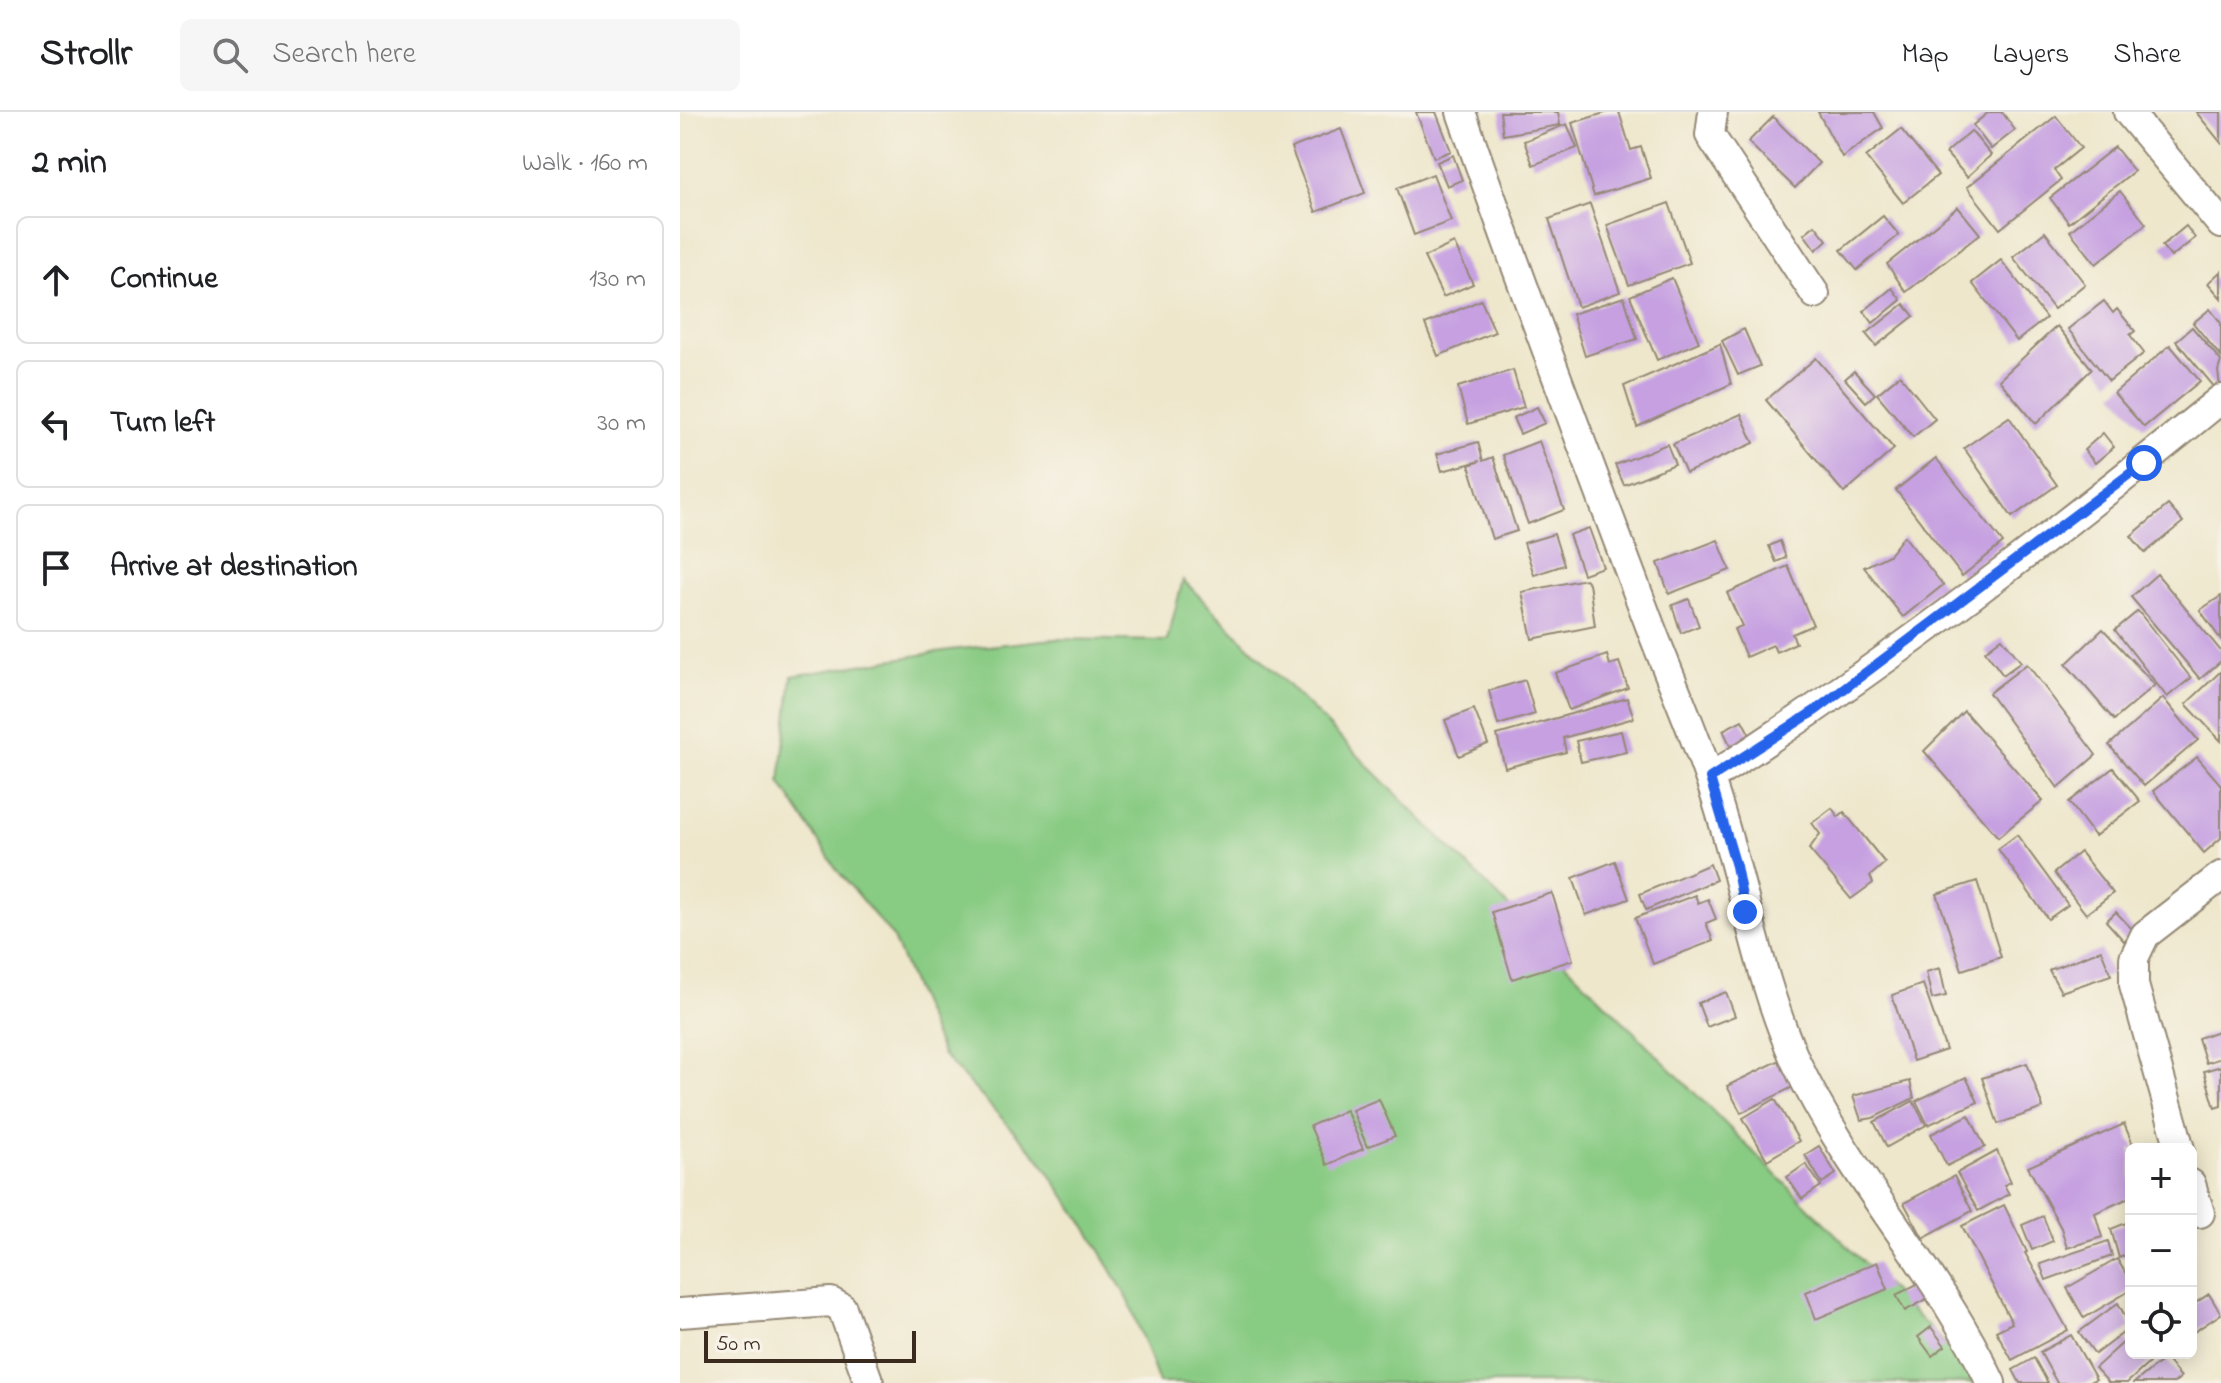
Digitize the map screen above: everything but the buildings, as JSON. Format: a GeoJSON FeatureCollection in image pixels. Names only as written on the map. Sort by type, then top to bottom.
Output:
{"type":"FeatureCollection","features":[{"type":"Feature","properties":{"kind":"street"},"geometry":{"type":"LineString","coordinates":[[1461,112],[1527,298],[1710,778],[1736,866],[1745,912],[1795,1059],[1842,1150],[1973,1345],[1991,1383]]}},
{"type":"Feature","properties":{"kind":"street"},"geometry":{"type":"LineString","coordinates":[[1713,112],[1710,135],[1815,294]]}},
{"type":"Feature","properties":{"kind":"street"},"geometry":{"type":"LineString","coordinates":[[2128,112],[2221,224]]}},
{"type":"Feature","properties":{"kind":"street"},"geometry":{"type":"LineString","coordinates":[[1710,778],[1816,710],[2144,463],[2221,399]]}},
{"type":"Feature","properties":{"kind":"street"},"geometry":{"type":"LineString","coordinates":[[2178,1143],[2134,985],[2134,958],[2145,935],[2221,876]]}},
{"type":"Feature","properties":{"kind":"street"},"geometry":{"type":"LineString","coordinates":[[2197,1203],[2200,1213]]}},
{"type":"Feature","properties":{"kind":"street"},"geometry":{"type":"LineString","coordinates":[[680,1313],[831,1302],[842,1308],[869,1383]]}},
{"type":"Feature","properties":{"kind":"green space"},"geometry":{"type":"Polygon","coordinates":[[[1183,580],[1984,1383],[1159,1383],[1129,1301],[1090,1233],[1038,1157],[942,1054],[892,936],[837,870],[780,782],[792,676],[950,650],[1054,639],[1167,641],[1183,580]]]}},
{"type":"Feature","properties":{"kind":"route"},"geometry":{"type":"LineString","coordinates":[[1745,912],[1736,866],[1710,778],[1816,710],[2144,463]]}}]}
